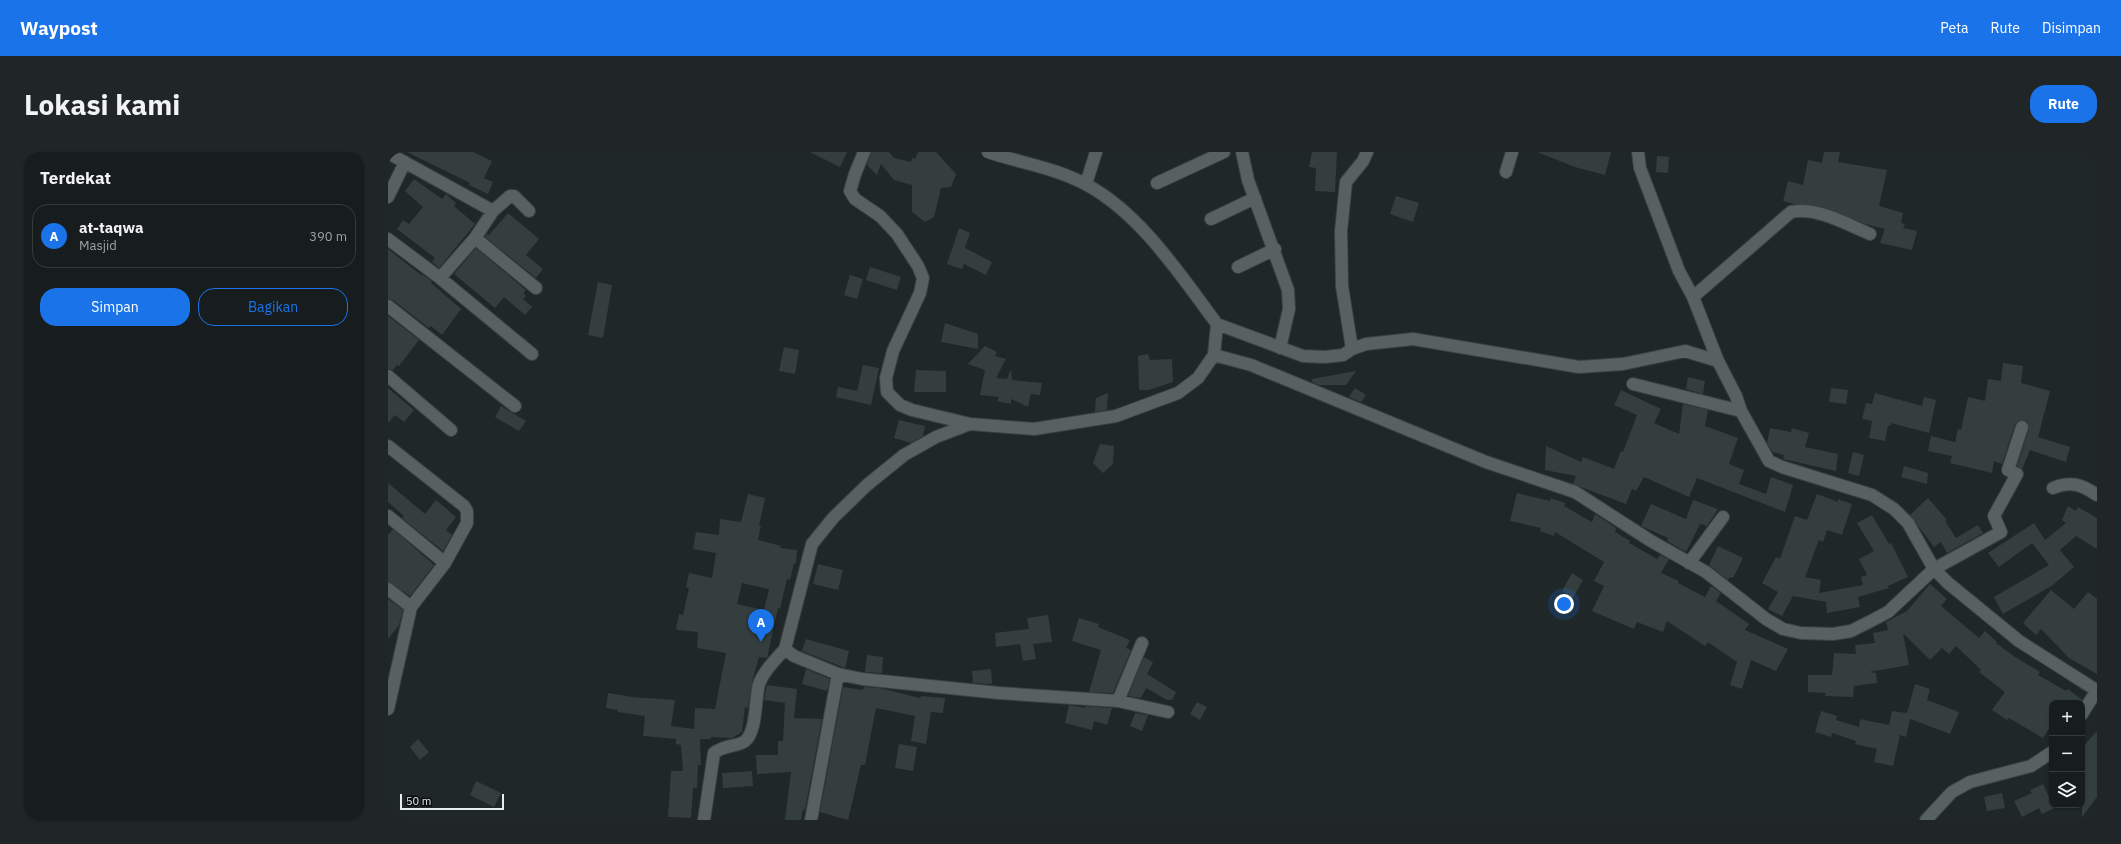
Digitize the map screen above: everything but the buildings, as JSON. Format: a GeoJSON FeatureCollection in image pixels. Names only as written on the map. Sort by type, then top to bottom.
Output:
{"type":"FeatureCollection","features":[{"type":"Feature","properties":{"kind":"street"},"geometry":{"type":"LineString","coordinates":[[864,152],[850,191],[855,199],[880,216],[897,234],[918,266],[923,278],[920,293],[893,351],[886,378],[887,392],[900,405],[912,410],[970,424],[1034,429],[1116,416],[1178,393],[1198,378],[1214,355],[1217,324]]}},
{"type":"Feature","properties":{"kind":"street"},"geometry":{"type":"LineString","coordinates":[[988,152],[1057,173],[1086,184],[1116,203],[1145,233],[1217,324],[1303,356],[1325,357],[1343,355],[1352,349],[1366,344],[1413,339],[1580,367],[1624,364],[1685,351],[1718,361]]}},
{"type":"Feature","properties":{"kind":"street"},"geometry":{"type":"LineString","coordinates":[[1086,184],[1096,152]]}},
{"type":"Feature","properties":{"kind":"street"},"geometry":{"type":"LineString","coordinates":[[1156,183],[1224,152]]}},
{"type":"Feature","properties":{"kind":"street"},"geometry":{"type":"LineString","coordinates":[[1242,152],[1248,180],[1288,290],[1288,309],[1280,348]]}},
{"type":"Feature","properties":{"kind":"street"},"geometry":{"type":"LineString","coordinates":[[1352,349],[1342,286],[1341,224],[1346,182],[1363,161],[1367,152]]}},
{"type":"Feature","properties":{"kind":"street"},"geometry":{"type":"LineString","coordinates":[[1506,172],[1512,152]]}},
{"type":"Feature","properties":{"kind":"street"},"geometry":{"type":"LineString","coordinates":[[1638,152],[1640,168],[1679,271],[1693,297],[1718,361],[1736,396],[1741,411],[1769,461],[1782,467],[1872,495],[1894,509],[1908,523],[1934,569],[2019,641],[2097,690],[2085,709]]}},
{"type":"Feature","properties":{"kind":"street"},"geometry":{"type":"LineString","coordinates":[[388,153],[493,211]]}},
{"type":"Feature","properties":{"kind":"street"},"geometry":{"type":"LineString","coordinates":[[388,197],[405,162]]}},
{"type":"Feature","properties":{"kind":"street"},"geometry":{"type":"LineString","coordinates":[[440,278],[475,238],[493,211],[510,196],[514,196],[530,211]]}},
{"type":"Feature","properties":{"kind":"street"},"geometry":{"type":"LineString","coordinates":[[1211,219],[1255,198]]}},
{"type":"Feature","properties":{"kind":"street"},"geometry":{"type":"LineString","coordinates":[[1693,297],[1791,212],[1800,210],[1816,212],[1870,234]]}},
{"type":"Feature","properties":{"kind":"street"},"geometry":{"type":"LineString","coordinates":[[475,238],[536,288]]}},
{"type":"Feature","properties":{"kind":"street"},"geometry":{"type":"LineString","coordinates":[[388,239],[440,278],[532,354]]}},
{"type":"Feature","properties":{"kind":"street"},"geometry":{"type":"LineString","coordinates":[[1238,267],[1274,249]]}},
{"type":"Feature","properties":{"kind":"street"},"geometry":{"type":"LineString","coordinates":[[388,306],[515,406]]}},
{"type":"Feature","properties":{"kind":"street"},"geometry":{"type":"LineString","coordinates":[[1214,355],[1251,365],[1486,462],[1575,492],[1651,541],[1706,572],[1766,619],[1784,629],[1801,633],[1827,634],[1851,631],[1888,612],[1934,569],[2001,532],[1994,516],[2017,474],[2008,470],[2022,427]]}},
{"type":"Feature","properties":{"kind":"street"},"geometry":{"type":"LineString","coordinates":[[388,376],[451,430]]}},
{"type":"Feature","properties":{"kind":"street"},"geometry":{"type":"LineString","coordinates":[[1633,384],[1741,411]]}},
{"type":"Feature","properties":{"kind":"street"},"geometry":{"type":"LineString","coordinates":[[704,820],[714,752],[722,746],[745,742],[749,737],[752,728],[759,684],[767,670],[784,650],[812,544],[821,531],[867,485],[904,455],[936,437],[970,424]]}},
{"type":"Feature","properties":{"kind":"street"},"geometry":{"type":"LineString","coordinates":[[388,446],[464,506],[467,511],[467,523],[445,563],[411,607],[393,662],[388,709]]}},
{"type":"Feature","properties":{"kind":"street"},"geometry":{"type":"LineString","coordinates":[[2053,488],[2065,484],[2076,484],[2097,495]]}},
{"type":"Feature","properties":{"kind":"street"},"geometry":{"type":"LineString","coordinates":[[388,516],[445,563]]}},
{"type":"Feature","properties":{"kind":"street"},"geometry":{"type":"LineString","coordinates":[[1689,562],[1723,517]]}},
{"type":"Feature","properties":{"kind":"street"},"geometry":{"type":"LineString","coordinates":[[388,589],[411,607]]}},
{"type":"Feature","properties":{"kind":"street"},"geometry":{"type":"LineString","coordinates":[[1118,702],[1142,643]]}},
{"type":"Feature","properties":{"kind":"street"},"geometry":{"type":"LineString","coordinates":[[784,650],[794,656],[838,674],[999,693],[1118,702],[1168,712]]}},
{"type":"Feature","properties":{"kind":"street"},"geometry":{"type":"LineString","coordinates":[[810,820],[838,674]]}},
{"type":"Feature","properties":{"kind":"street"},"geometry":{"type":"LineString","coordinates":[[1926,820],[1952,792],[1970,782],[2031,766],[2049,754]]}},
{"type":"Feature","properties":{"kind":"place","name":"at-taqwa"},"geometry":{"type":"Point","coordinates":[761,642]}}]}
